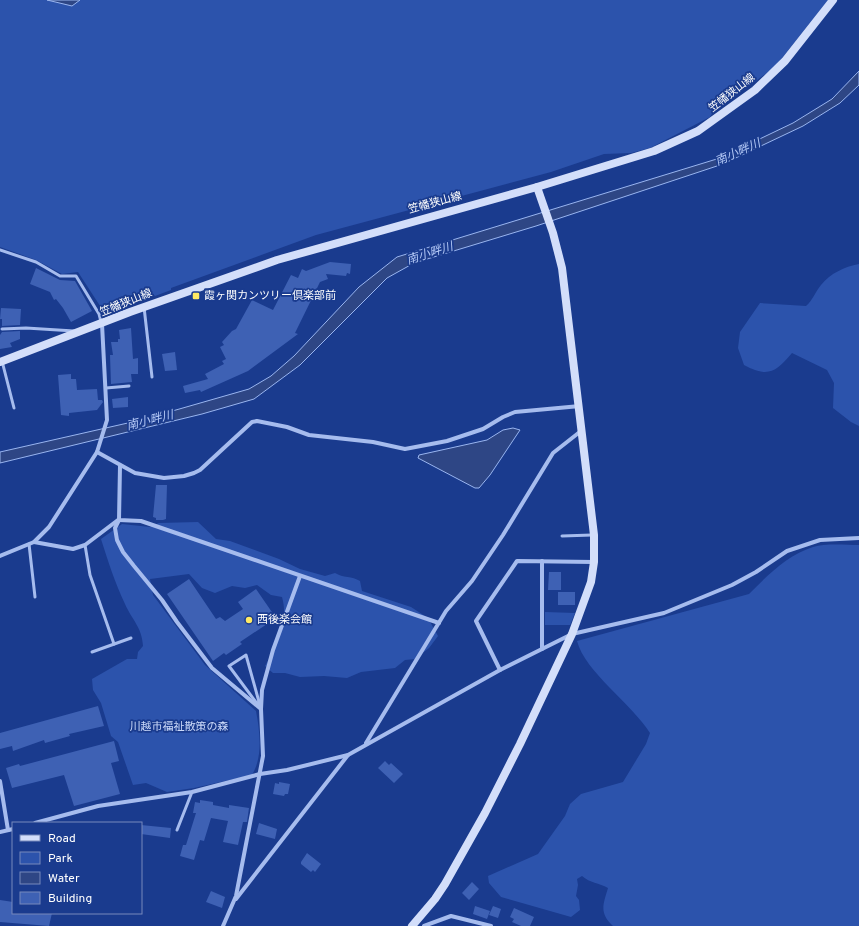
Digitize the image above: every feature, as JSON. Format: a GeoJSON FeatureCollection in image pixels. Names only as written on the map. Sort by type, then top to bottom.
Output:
{"type":"FeatureCollection","features":[{"type":"Feature","properties":{"kind":"main road","name":"笠幡狭山線"},"geometry":{"type":"LineString","coordinates":[[1,362],[144,307],[277,260],[537,187],[654,152],[698,132],[755,90],[781,66],[801,43],[833,0]]}},
{"type":"Feature","properties":{"kind":"main road"},"geometry":{"type":"LineString","coordinates":[[412,926],[435,899],[445,884],[486,813],[572,634],[591,582],[594,562],[594,535],[580,406],[562,268],[552,229],[537,187]]}},
{"type":"Feature","properties":{"kind":"street"},"geometry":{"type":"LineString","coordinates":[[0,556],[34,542],[49,528],[97,452],[107,420],[102,324]]}},
{"type":"Feature","properties":{"kind":"street"},"geometry":{"type":"LineString","coordinates":[[97,452],[136,474],[164,478],[194,474],[252,422],[257,421],[287,427],[309,435],[373,442],[405,449],[447,440],[483,429],[503,417],[515,412],[580,406]]}},
{"type":"Feature","properties":{"kind":"street"},"geometry":{"type":"LineString","coordinates":[[366,744],[446,611],[472,581],[499,542],[553,453],[582,430]]}},
{"type":"Feature","properties":{"kind":"street"},"geometry":{"type":"LineString","coordinates":[[120,466],[119,520],[116,528],[118,540],[123,552],[162,600],[212,668],[261,709]]}},
{"type":"Feature","properties":{"kind":"street"},"geometry":{"type":"LineString","coordinates":[[34,542],[73,549],[85,546],[119,520],[141,521],[439,623]]}},
{"type":"Feature","properties":{"kind":"street"},"geometry":{"type":"LineString","coordinates":[[39,822],[98,806],[192,792],[260,774],[288,770],[348,754],[500,670],[572,634],[664,613],[732,585],[756,572],[787,551],[820,540],[859,538]]}},
{"type":"Feature","properties":{"kind":"street"},"geometry":{"type":"LineString","coordinates":[[500,670],[476,621],[517,561],[594,562]]}},
{"type":"Feature","properties":{"kind":"street"},"geometry":{"type":"LineString","coordinates":[[542,561],[542,648]]}},
{"type":"Feature","properties":{"kind":"street"},"geometry":{"type":"LineString","coordinates":[[224,926],[233,902],[263,756],[261,709],[262,690],[273,650],[300,576]]}},
{"type":"Feature","properties":{"kind":"street"},"geometry":{"type":"LineString","coordinates":[[233,902],[348,754]]}},
{"type":"Feature","properties":{"kind":"street"},"geometry":{"type":"LineString","coordinates":[[0,781],[1,796],[8,830]]}},
{"type":"Feature","properties":{"kind":"street"},"geometry":{"type":"LineString","coordinates":[[0,832],[12,829]]}},
{"type":"Feature","properties":{"kind":"street"},"geometry":{"type":"LineString","coordinates":[[424,926],[451,916],[491,926]]}},
{"type":"Feature","properties":{"kind":"lane"},"geometry":{"type":"LineString","coordinates":[[0,250],[36,262],[60,276],[76,276],[99,314],[102,324]]}},
{"type":"Feature","properties":{"kind":"lane"},"geometry":{"type":"LineString","coordinates":[[144,307],[152,377]]}},
{"type":"Feature","properties":{"kind":"lane"},"geometry":{"type":"LineString","coordinates":[[2,329],[26,328],[84,331]]}},
{"type":"Feature","properties":{"kind":"lane"},"geometry":{"type":"LineString","coordinates":[[1,362],[14,408]]}},
{"type":"Feature","properties":{"kind":"lane"},"geometry":{"type":"LineString","coordinates":[[106,388],[129,386]]}},
{"type":"Feature","properties":{"kind":"lane"},"geometry":{"type":"LineString","coordinates":[[562,536],[594,535]]}},
{"type":"Feature","properties":{"kind":"lane"},"geometry":{"type":"LineString","coordinates":[[29,544],[35,598]]}},
{"type":"Feature","properties":{"kind":"lane"},"geometry":{"type":"LineString","coordinates":[[85,546],[90,575],[114,644]]}},
{"type":"Feature","properties":{"kind":"lane"},"geometry":{"type":"LineString","coordinates":[[92,652],[131,638]]}},
{"type":"Feature","properties":{"kind":"lane"},"geometry":{"type":"LineString","coordinates":[[246,656],[253,678],[261,709],[229,666],[246,656]]}},
{"type":"Feature","properties":{"kind":"lane"},"geometry":{"type":"LineString","coordinates":[[177,830],[192,792]]}},
{"type":"Feature","properties":{"kind":"green space"},"geometry":{"type":"Polygon","coordinates":[[[0,0],[828,0],[775,67],[713,112],[710,117],[650,148],[631,153],[604,154],[551,172],[316,235],[171,288],[171,290],[155,296],[153,294],[104,312],[78,272],[62,274],[36,260],[0,247],[0,0]]]}},
{"type":"Feature","properties":{"kind":"green space"},"geometry":{"type":"Polygon","coordinates":[[[859,264],[859,426],[851,422],[833,408],[834,383],[827,370],[792,353],[776,369],[766,372],[759,371],[744,365],[738,348],[740,332],[760,303],[806,306],[817,290],[829,277],[843,269],[859,264]]]}},
{"type":"Feature","properties":{"kind":"green space","name":"川越市福祉散策の森"},"geometry":{"type":"Polygon","coordinates":[[[198,522],[216,539],[230,541],[279,559],[300,569],[325,576],[335,573],[341,576],[357,579],[360,581],[362,591],[411,607],[428,618],[438,636],[429,648],[415,659],[405,660],[395,668],[361,672],[347,678],[324,676],[300,677],[285,673],[273,673],[265,666],[281,633],[284,615],[282,597],[271,595],[257,585],[245,588],[232,586],[215,593],[202,588],[189,574],[150,579],[153,595],[205,665],[256,711],[259,727],[260,744],[258,760],[252,775],[194,788],[167,792],[146,783],[133,785],[118,742],[111,736],[101,703],[93,690],[92,679],[127,659],[137,659],[138,652],[143,646],[141,634],[118,588],[101,539],[122,524],[150,527],[159,523],[198,522]]]}},
{"type":"Feature","properties":{"kind":"green space"},"geometry":{"type":"Polygon","coordinates":[[[830,545],[859,545],[859,926],[613,926],[606,917],[603,908],[608,888],[582,876],[577,879],[578,885],[576,896],[579,900],[580,910],[571,917],[501,897],[489,883],[488,876],[538,854],[565,816],[570,804],[581,794],[623,782],[646,744],[650,733],[642,722],[589,664],[577,641],[749,594],[770,573],[786,561],[813,547],[830,545]]]}},
{"type":"Feature","properties":{"kind":"green space"},"geometry":{"type":"Polygon","coordinates":[[[545,612],[575,613],[570,625],[545,625],[545,612]]]}},
{"type":"Feature","properties":{"kind":"water"},"geometry":{"type":"Polygon","coordinates":[[[47,0],[80,0],[72,6],[47,0]]]}},
{"type":"Feature","properties":{"kind":"water","name":"南小畔川"},"geometry":{"type":"Polygon","coordinates":[[[859,71],[859,85],[840,103],[803,126],[723,164],[536,226],[414,263],[387,278],[300,365],[254,399],[202,414],[0,463],[0,452],[141,420],[249,389],[271,376],[294,356],[359,287],[397,257],[720,158],[793,123],[832,99],[859,71]]]}},
{"type":"Feature","properties":{"kind":"water"},"geometry":{"type":"Polygon","coordinates":[[[513,428],[520,430],[490,475],[479,488],[475,488],[418,458],[419,455],[487,440],[503,430],[513,428]]]}},
{"type":"Feature","properties":{"kind":"building"},"geometry":{"type":"Polygon","coordinates":[[[330,262],[351,264],[350,274],[347,273],[346,276],[326,274],[328,279],[320,282],[295,333],[298,334],[248,371],[201,392],[200,390],[185,393],[183,386],[208,379],[205,374],[224,364],[222,361],[226,359],[220,347],[224,345],[222,342],[232,331],[236,329],[252,300],[273,310],[291,275],[298,278],[302,269],[306,271],[330,262]]]}},
{"type":"Feature","properties":{"kind":"building"},"geometry":{"type":"Polygon","coordinates":[[[36,268],[60,280],[75,281],[92,311],[71,322],[63,308],[56,299],[54,300],[50,292],[30,284],[36,268]]]}},
{"type":"Feature","properties":{"kind":"building"},"geometry":{"type":"Polygon","coordinates":[[[1,308],[21,309],[20,325],[2,326],[2,319],[0,319],[1,308]]]}},
{"type":"Feature","properties":{"kind":"building"},"geometry":{"type":"Polygon","coordinates":[[[131,328],[133,359],[138,358],[138,374],[131,374],[132,382],[111,384],[110,355],[113,355],[111,342],[118,342],[118,339],[120,339],[119,330],[131,328]]]}},
{"type":"Feature","properties":{"kind":"building"},"geometry":{"type":"Polygon","coordinates":[[[20,331],[20,339],[10,343],[12,347],[0,349],[0,335],[2,332],[20,331]]]}},
{"type":"Feature","properties":{"kind":"building"},"geometry":{"type":"Polygon","coordinates":[[[175,352],[177,370],[165,371],[162,354],[175,352]]]}},
{"type":"Feature","properties":{"kind":"building"},"geometry":{"type":"Polygon","coordinates":[[[71,374],[71,379],[76,379],[77,390],[97,389],[98,400],[102,400],[103,402],[97,410],[69,413],[69,416],[61,415],[58,375],[71,374]]]}},
{"type":"Feature","properties":{"kind":"building"},"geometry":{"type":"Polygon","coordinates":[[[128,397],[128,407],[113,408],[112,399],[128,397]]]}},
{"type":"Feature","properties":{"kind":"building"},"geometry":{"type":"Polygon","coordinates":[[[156,485],[167,485],[166,519],[163,520],[156,520],[156,518],[153,517],[156,485]]]}},
{"type":"Feature","properties":{"kind":"building"},"geometry":{"type":"Polygon","coordinates":[[[549,572],[561,572],[561,590],[548,590],[549,572]]]}},
{"type":"Feature","properties":{"kind":"building","name":"西後楽会館"},"geometry":{"type":"Polygon","coordinates":[[[189,579],[216,619],[220,617],[225,621],[243,609],[238,602],[256,589],[276,618],[240,642],[242,644],[226,655],[224,653],[213,661],[167,594],[189,579]]]}},
{"type":"Feature","properties":{"kind":"building"},"geometry":{"type":"Polygon","coordinates":[[[558,592],[575,592],[575,605],[558,605],[558,592]]]}},
{"type":"Feature","properties":{"kind":"building"},"geometry":{"type":"Polygon","coordinates":[[[98,706],[104,726],[69,734],[70,736],[45,743],[44,740],[13,751],[12,746],[0,749],[0,733],[98,706]]]}},
{"type":"Feature","properties":{"kind":"building"},"geometry":{"type":"Polygon","coordinates":[[[114,741],[119,761],[111,763],[120,794],[74,806],[64,775],[12,788],[6,768],[19,764],[20,766],[114,741]]]}},
{"type":"Feature","properties":{"kind":"building"},"geometry":{"type":"Polygon","coordinates":[[[385,761],[389,765],[391,763],[403,774],[394,783],[378,768],[385,761]]]}},
{"type":"Feature","properties":{"kind":"building"},"geometry":{"type":"Polygon","coordinates":[[[279,782],[290,784],[288,794],[285,794],[284,796],[273,794],[275,783],[279,784],[279,782]]]}},
{"type":"Feature","properties":{"kind":"building"},"geometry":{"type":"Polygon","coordinates":[[[200,800],[213,802],[213,805],[229,808],[229,805],[249,808],[247,822],[243,822],[238,845],[223,842],[228,821],[211,818],[204,841],[200,840],[194,860],[180,856],[183,845],[186,845],[196,813],[193,813],[195,802],[200,803],[200,800]]]}},
{"type":"Feature","properties":{"kind":"building"},"geometry":{"type":"Polygon","coordinates":[[[259,823],[277,829],[275,839],[256,834],[259,823]]]}},
{"type":"Feature","properties":{"kind":"building"},"geometry":{"type":"Polygon","coordinates":[[[142,825],[171,828],[170,838],[142,834],[142,825]]]}},
{"type":"Feature","properties":{"kind":"building"},"geometry":{"type":"Polygon","coordinates":[[[307,853],[321,864],[315,872],[313,870],[311,872],[301,864],[307,853]]]}},
{"type":"Feature","properties":{"kind":"building"},"geometry":{"type":"Polygon","coordinates":[[[472,882],[479,889],[469,900],[462,893],[472,882]]]}},
{"type":"Feature","properties":{"kind":"building"},"geometry":{"type":"Polygon","coordinates":[[[211,891],[225,897],[222,908],[206,902],[211,891]]]}},
{"type":"Feature","properties":{"kind":"building"},"geometry":{"type":"Polygon","coordinates":[[[0,900],[12,902],[12,914],[52,914],[49,926],[0,922],[0,900]]]}},
{"type":"Feature","properties":{"kind":"building"},"geometry":{"type":"Polygon","coordinates":[[[475,906],[490,911],[487,919],[473,914],[475,906]]]}},
{"type":"Feature","properties":{"kind":"building"},"geometry":{"type":"Polygon","coordinates":[[[493,906],[501,909],[498,918],[489,915],[493,906]]]}},
{"type":"Feature","properties":{"kind":"building"},"geometry":{"type":"Polygon","coordinates":[[[514,908],[534,917],[530,926],[521,926],[512,922],[514,919],[510,917],[514,908]]]}},
{"type":"Feature","properties":{"kind":"place","name":"霞ヶ関カンツリー倶楽部前"},"geometry":{"type":"Point","coordinates":[196,296]}},
{"type":"Feature","properties":{"kind":"place","name":"西後楽会館"},"geometry":{"type":"Point","coordinates":[249,620]}}]}
